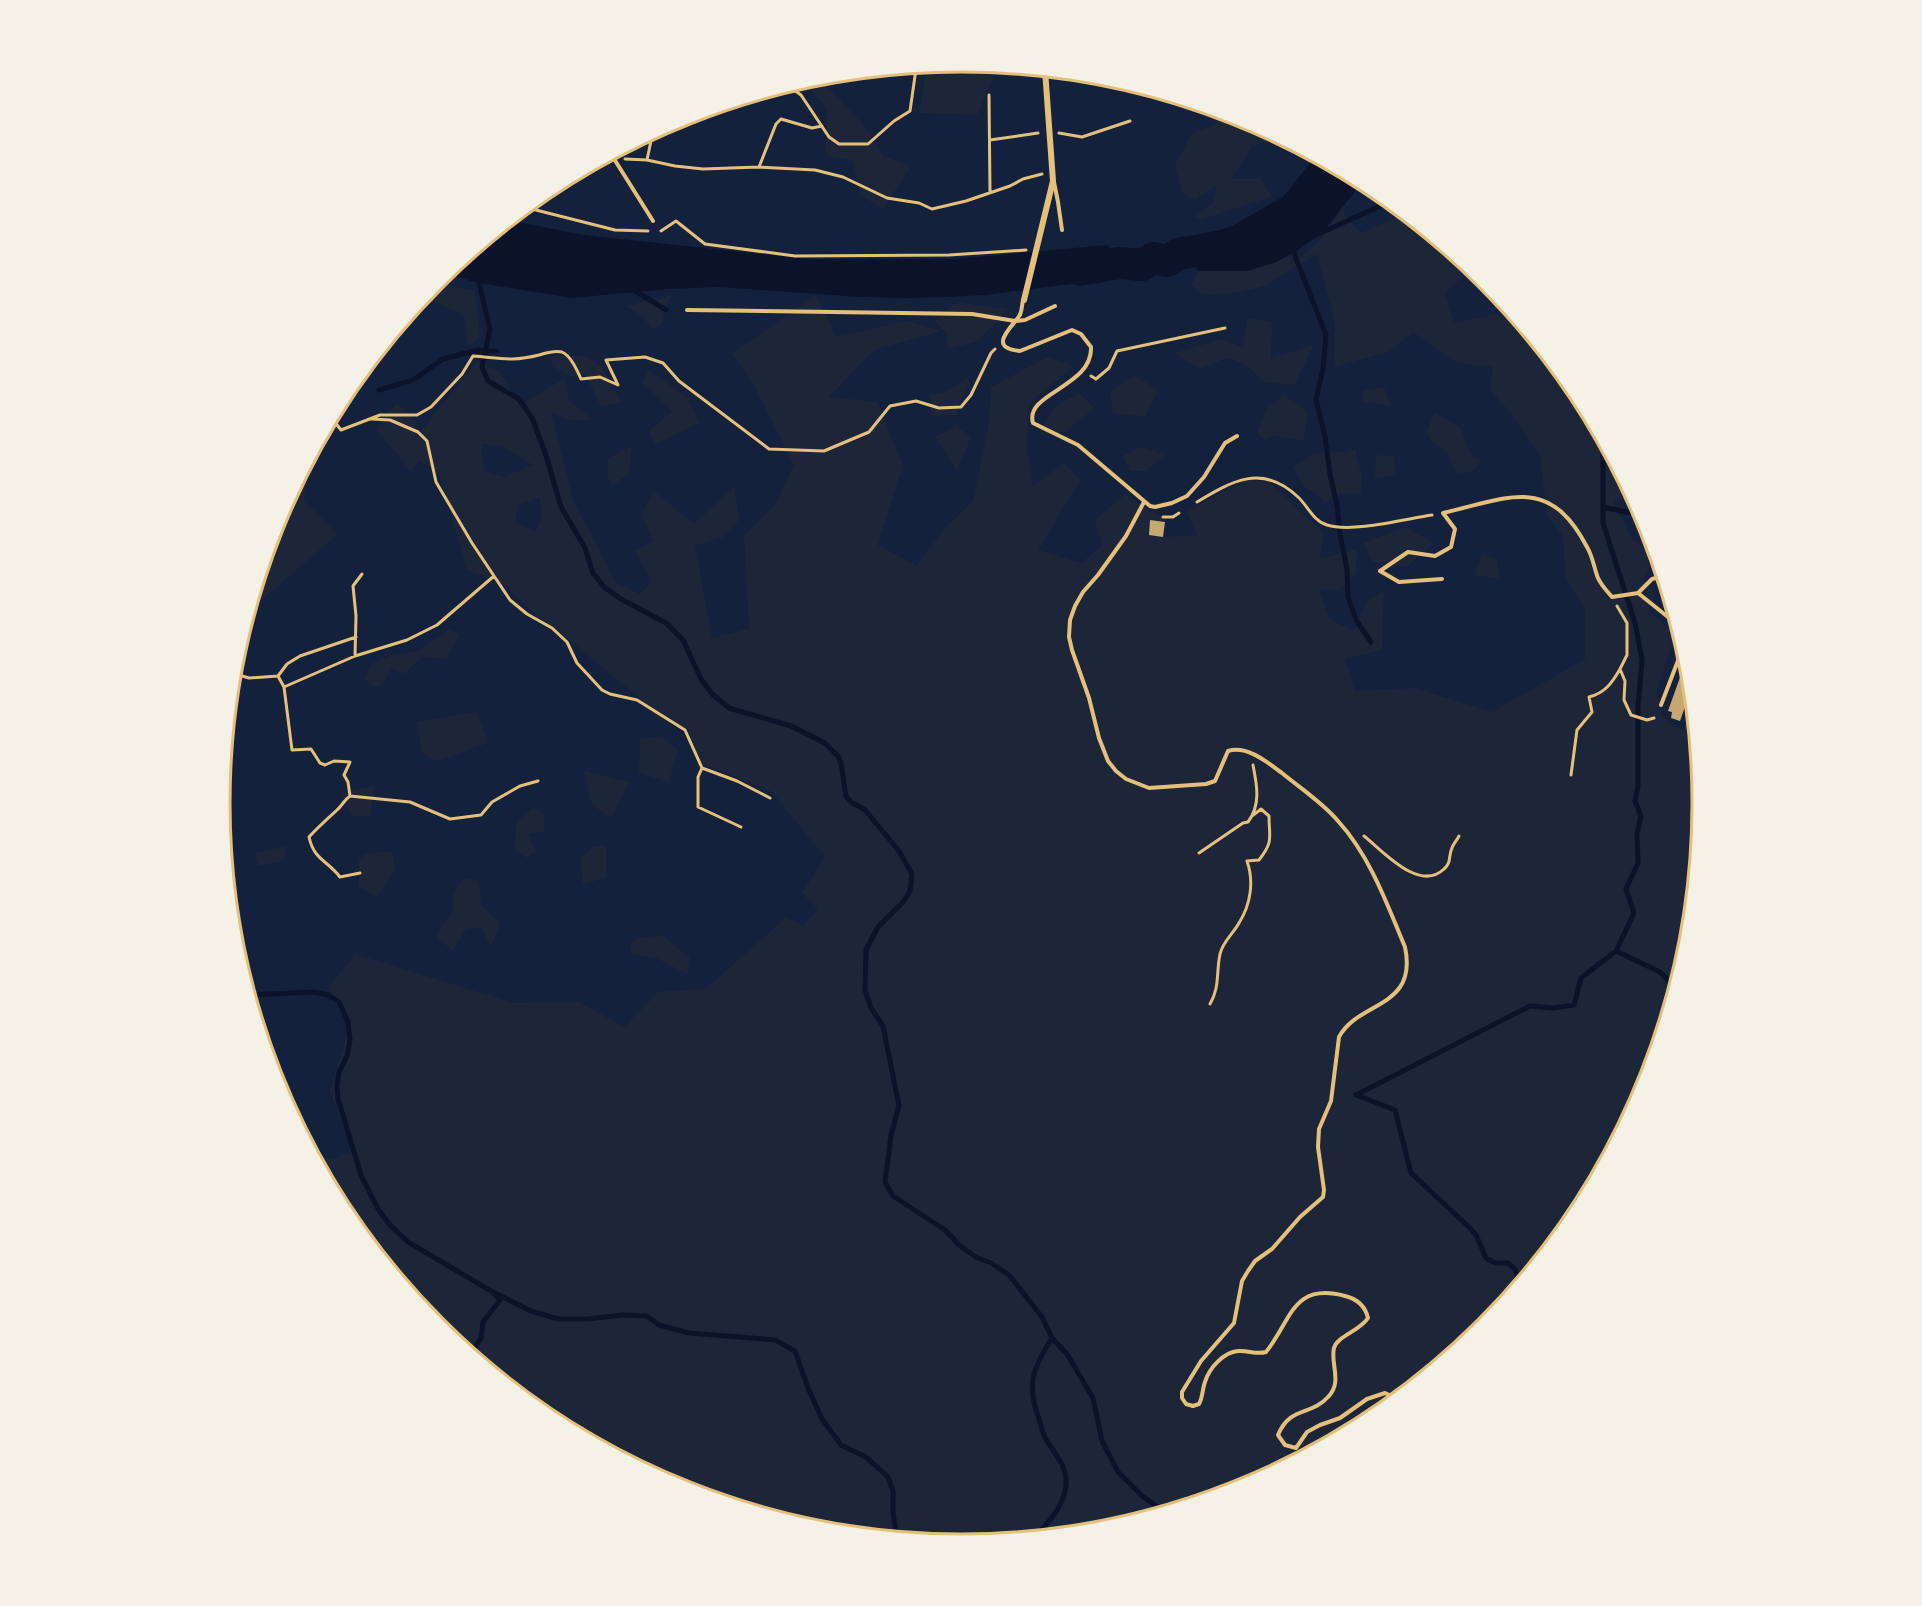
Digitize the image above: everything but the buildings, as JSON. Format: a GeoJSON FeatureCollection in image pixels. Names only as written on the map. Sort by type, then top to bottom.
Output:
{"type":"FeatureCollection","features":[{"type":"Feature","properties":{"kind":"street"},"geometry":{"type":"LineString","coordinates":[[1023,300],[1053,181],[1046,77]]}},
{"type":"Feature","properties":{"kind":"lane"},"geometry":{"type":"LineString","coordinates":[[614,160],[653,221]]}},
{"type":"Feature","properties":{"kind":"lane"},"geometry":{"type":"LineString","coordinates":[[1053,181],[1059,202],[1062,230]]}},
{"type":"Feature","properties":{"kind":"lane"},"geometry":{"type":"LineString","coordinates":[[1023,300],[1020,315],[1004,334],[1003,342],[1006,347],[1020,351],[1072,330],[1081,334],[1091,347],[1090,359],[1083,371],[1042,402],[1033,413],[1033,423],[1078,445],[1144,502],[1155,507],[1187,496],[1204,477],[1225,443],[1237,436]]}},
{"type":"Feature","properties":{"kind":"lane"},"geometry":{"type":"LineString","coordinates":[[687,310],[972,314],[1015,321],[1025,320],[1055,306]]}},
{"type":"Feature","properties":{"kind":"lane"},"geometry":{"type":"LineString","coordinates":[[1442,579],[1399,582],[1380,571],[1408,552],[1435,556],[1451,547],[1455,529],[1443,513],[1519,495],[1534,497],[1554,506],[1570,521],[1588,548],[1599,580],[1612,597],[1638,593],[1656,578]]}},
{"type":"Feature","properties":{"kind":"lane"},"geometry":{"type":"LineString","coordinates":[[1144,502],[1126,536],[1083,592],[1070,620],[1069,637],[1072,650],[1108,761],[1126,779],[1149,788],[1215,781],[1228,752],[1235,749],[1251,754],[1272,766],[1341,824],[1367,862],[1400,937],[1407,960],[1406,975],[1398,989],[1387,1000],[1351,1022],[1339,1037],[1331,1101],[1319,1129],[1318,1147],[1323,1197],[1300,1217],[1272,1249],[1255,1261],[1242,1281],[1233,1323],[1201,1361],[1182,1392],[1182,1398],[1186,1404],[1193,1406],[1199,1404],[1209,1374],[1219,1360],[1233,1352],[1260,1354],[1266,1352],[1294,1306],[1305,1296],[1318,1293],[1337,1294],[1354,1299],[1361,1304],[1368,1318],[1354,1332],[1340,1339],[1334,1348],[1335,1385],[1328,1397],[1292,1416],[1282,1425],[1278,1435],[1285,1445],[1296,1448],[1307,1432],[1340,1418],[1367,1399],[1385,1393],[1389,1395]]}},
{"type":"Feature","properties":{"kind":"lane"},"geometry":{"type":"LineString","coordinates":[[1638,593],[1668,617]]}},
{"type":"Feature","properties":{"kind":"lane"},"geometry":{"type":"LineString","coordinates":[[1661,705],[1678,660]]}},
{"type":"Feature","properties":{"kind":"path"},"geometry":{"type":"LineString","coordinates":[[796,91],[801,95],[829,137],[839,144],[868,144],[894,121],[910,111],[915,74]]}},
{"type":"Feature","properties":{"kind":"path"},"geometry":{"type":"LineString","coordinates":[[989,95],[990,192]]}},
{"type":"Feature","properties":{"kind":"path"},"geometry":{"type":"LineString","coordinates":[[759,167],[776,124],[781,119],[812,128],[822,126]]}},
{"type":"Feature","properties":{"kind":"path"},"geometry":{"type":"LineString","coordinates":[[647,160],[651,141]]}},
{"type":"Feature","properties":{"kind":"path"},"geometry":{"type":"LineString","coordinates":[[620,157],[703,169],[759,167],[815,170],[843,177],[888,198],[919,203],[932,209],[966,201],[1010,186],[1023,179],[1053,171]]}},
{"type":"Feature","properties":{"kind":"path"},"geometry":{"type":"LineString","coordinates":[[535,210],[615,230],[648,231]]}},
{"type":"Feature","properties":{"kind":"path"},"geometry":{"type":"LineString","coordinates":[[653,221],[660,231],[676,221],[705,244],[795,256],[949,255],[1026,250]]}},
{"type":"Feature","properties":{"kind":"path"},"geometry":{"type":"LineString","coordinates":[[1083,371],[1096,379],[1109,368],[1117,351],[1225,328]]}},
{"type":"Feature","properties":{"kind":"path"},"geometry":{"type":"LineString","coordinates":[[336,424],[341,430],[380,415],[417,415],[431,407],[462,374],[473,356],[506,360],[524,359],[555,351],[564,353],[581,379],[600,377],[618,385],[606,360],[645,357],[663,363],[679,381],[769,449],[824,451],[869,432],[890,406],[916,401],[939,408],[961,407],[971,395],[991,353],[1003,342]]}},
{"type":"Feature","properties":{"kind":"path"},"geometry":{"type":"LineString","coordinates":[[370,419],[390,420],[418,432],[427,441],[436,482],[472,543],[510,600],[527,614],[552,628],[567,642],[577,663],[602,690],[637,700],[685,730],[702,768],[736,780],[770,798]]}},
{"type":"Feature","properties":{"kind":"path"},"geometry":{"type":"LineString","coordinates":[[1192,506],[1228,483],[1264,478],[1285,487],[1298,497],[1319,522],[1344,529],[1431,515]]}},
{"type":"Feature","properties":{"kind":"path"},"geometry":{"type":"LineString","coordinates":[[1155,507],[1158,514],[1165,518],[1173,517],[1182,511]]}},
{"type":"Feature","properties":{"kind":"path"},"geometry":{"type":"LineString","coordinates":[[355,656],[353,586],[362,574]]}},
{"type":"Feature","properties":{"kind":"path"},"geometry":{"type":"LineString","coordinates":[[284,687],[355,656],[407,640],[437,625],[495,575]]}},
{"type":"Feature","properties":{"kind":"path"},"geometry":{"type":"LineString","coordinates":[[1571,775],[1577,730],[1592,712],[1589,697],[1600,694],[1612,682],[1627,654],[1627,623],[1612,597]]}},
{"type":"Feature","properties":{"kind":"path"},"geometry":{"type":"LineString","coordinates":[[241,676],[249,678],[278,676],[287,664],[300,656],[356,637]]}},
{"type":"Feature","properties":{"kind":"path"},"geometry":{"type":"LineString","coordinates":[[1620,669],[1625,681],[1624,700],[1631,715],[1647,720],[1654,717]]}},
{"type":"Feature","properties":{"kind":"path"},"geometry":{"type":"LineString","coordinates":[[278,676],[284,687],[292,750],[311,749],[325,765],[334,761],[350,762],[344,775],[348,782],[350,796]]}},
{"type":"Feature","properties":{"kind":"path"},"geometry":{"type":"LineString","coordinates":[[1198,853],[1248,822],[1252,816],[1257,803],[1257,793],[1251,754]]}},
{"type":"Feature","properties":{"kind":"path"},"geometry":{"type":"LineString","coordinates":[[702,768],[698,777],[698,807],[741,827]]}},
{"type":"Feature","properties":{"kind":"path"},"geometry":{"type":"LineString","coordinates":[[360,873],[340,877],[332,867],[320,860],[312,849],[309,837],[327,816],[339,809],[350,796],[410,802],[450,819],[481,814],[492,802],[520,786],[538,781]]}},
{"type":"Feature","properties":{"kind":"path"},"geometry":{"type":"LineString","coordinates":[[1210,1004],[1216,993],[1220,954],[1228,936],[1239,924],[1251,889],[1247,861],[1259,860],[1267,850],[1271,838],[1269,816],[1261,809],[1252,816]]}},
{"type":"Feature","properties":{"kind":"path"},"geometry":{"type":"LineString","coordinates":[[1362,834],[1393,863],[1411,873],[1431,876],[1443,871],[1451,861],[1450,850],[1459,836]]}},
{"type":"Feature","properties":{"kind":"shaded area"},"geometry":{"type":"Polygon","coordinates":[[[926,73],[997,73],[994,75],[977,115],[919,113],[926,73]]]}},
{"type":"Feature","properties":{"kind":"shaded area"},"geometry":{"type":"Polygon","coordinates":[[[825,85],[862,123],[883,156],[911,166],[883,209],[860,195],[853,161],[825,155],[827,109],[809,88],[825,85]]]}},
{"type":"Feature","properties":{"kind":"shaded area"},"geometry":{"type":"Polygon","coordinates":[[[1218,119],[1273,142],[1253,145],[1231,179],[1262,179],[1272,197],[1202,220],[1194,217],[1212,204],[1217,185],[1195,200],[1182,192],[1175,165],[1193,132],[1215,125],[1218,119]]]}},
{"type":"Feature","properties":{"kind":"shaded area"},"geometry":{"type":"Polygon","coordinates":[[[1311,162],[1357,189],[1322,233],[1294,253],[1274,263],[1247,271],[1198,271],[1187,252],[1199,237],[1232,226],[1283,197],[1311,162]]]}},
{"type":"Feature","properties":{"kind":"shaded area"},"geometry":{"type":"Polygon","coordinates":[[[1344,207],[1344,215],[1361,233],[1398,217],[1443,253],[1465,274],[1445,293],[1454,323],[1496,314],[1511,321],[1569,397],[1594,438],[1625,499],[1613,501],[1632,539],[1646,549],[1652,565],[1643,579],[1655,595],[1648,611],[1671,631],[1673,640],[1657,692],[1663,717],[1681,730],[1687,724],[1692,803],[1686,898],[1678,946],[1653,1038],[1617,1126],[1594,1169],[1569,1209],[1511,1285],[1443,1353],[1406,1383],[1367,1411],[1284,1459],[1196,1495],[1150,1509],[1056,1528],[1009,1532],[961,1534],[866,1528],[818,1520],[726,1495],[638,1459],[595,1436],[516,1383],[444,1320],[381,1248],[353,1209],[328,1168],[322,1157],[335,1159],[353,1150],[330,1091],[351,1022],[329,987],[355,954],[513,1003],[579,1002],[624,1027],[658,992],[707,988],[785,918],[804,925],[818,909],[802,893],[825,857],[772,792],[701,763],[688,729],[658,718],[639,698],[535,614],[503,584],[467,570],[439,473],[420,461],[410,470],[377,430],[385,416],[397,404],[416,421],[415,439],[477,361],[500,372],[519,405],[564,379],[569,400],[593,420],[571,421],[551,412],[573,500],[616,583],[640,594],[652,581],[634,551],[653,541],[641,515],[654,491],[694,524],[734,486],[739,520],[723,537],[695,546],[712,638],[749,629],[744,536],[775,504],[794,465],[755,387],[732,354],[816,295],[836,337],[907,321],[941,331],[874,350],[829,397],[877,402],[903,465],[878,545],[917,566],[945,528],[973,501],[989,423],[991,387],[1048,357],[1074,366],[1029,403],[1026,442],[1033,486],[1064,462],[1080,480],[1038,550],[1081,563],[1102,546],[1095,520],[1125,494],[1162,517],[1162,537],[1197,535],[1187,512],[1246,478],[1271,484],[1324,533],[1319,559],[1357,549],[1356,573],[1338,591],[1319,588],[1329,619],[1353,631],[1367,601],[1384,590],[1382,650],[1345,659],[1355,691],[1415,688],[1492,712],[1585,659],[1585,610],[1565,577],[1563,536],[1547,515],[1540,455],[1509,411],[1490,390],[1493,367],[1457,363],[1413,332],[1388,352],[1334,367],[1335,321],[1317,254],[1264,286],[1242,292],[1203,295],[1191,285],[1198,271],[1247,271],[1274,263],[1290,255],[1291,264],[1314,246],[1344,207]],[[481,444],[484,471],[503,477],[533,465],[502,446],[481,444]],[[540,497],[518,505],[515,522],[535,532],[541,519],[540,497]]]}},
{"type":"Feature","properties":{"kind":"shaded area"},"geometry":{"type":"Polygon","coordinates":[[[518,222],[583,235],[810,259],[954,259],[1107,245],[1123,263],[1118,278],[985,295],[947,297],[861,297],[719,287],[668,289],[572,298],[479,283],[454,276],[518,222]]]}},
{"type":"Feature","properties":{"kind":"shaded area"},"geometry":{"type":"Polygon","coordinates":[[[446,285],[475,291],[480,337],[468,346],[463,314],[430,301],[446,285]]]}},
{"type":"Feature","properties":{"kind":"shaded area"},"geometry":{"type":"Polygon","coordinates":[[[670,296],[661,325],[652,329],[643,317],[627,306],[670,296]]]}},
{"type":"Feature","properties":{"kind":"shaded area"},"geometry":{"type":"Polygon","coordinates":[[[956,302],[1009,309],[978,341],[949,349],[946,333],[935,321],[956,302]]]}},
{"type":"Feature","properties":{"kind":"shaded area"},"geometry":{"type":"Polygon","coordinates":[[[1248,318],[1272,322],[1271,358],[1314,345],[1294,385],[1265,382],[1243,363],[1226,358],[1200,369],[1174,353],[1222,339],[1242,347],[1248,318]]]}},
{"type":"Feature","properties":{"kind":"shaded area"},"geometry":{"type":"Polygon","coordinates":[[[549,356],[584,356],[600,365],[622,402],[601,406],[585,374],[570,376],[553,367],[549,356]]]}},
{"type":"Feature","properties":{"kind":"shaded area"},"geometry":{"type":"Polygon","coordinates":[[[648,370],[687,397],[700,423],[655,445],[649,431],[672,411],[643,383],[648,370]]]}},
{"type":"Feature","properties":{"kind":"shaded area"},"geometry":{"type":"Polygon","coordinates":[[[1134,375],[1158,390],[1145,417],[1113,413],[1110,393],[1134,375]]]}},
{"type":"Feature","properties":{"kind":"shaded area"},"geometry":{"type":"Polygon","coordinates":[[[969,378],[957,415],[932,416],[930,395],[945,392],[969,378]]]}},
{"type":"Feature","properties":{"kind":"shaded area"},"geometry":{"type":"Polygon","coordinates":[[[1384,387],[1391,406],[1362,402],[1363,391],[1384,387]]]}},
{"type":"Feature","properties":{"kind":"shaded area"},"geometry":{"type":"Polygon","coordinates":[[[1079,393],[1095,408],[1065,432],[1039,435],[1054,407],[1079,393]]]}},
{"type":"Feature","properties":{"kind":"shaded area"},"geometry":{"type":"Polygon","coordinates":[[[1284,395],[1308,411],[1303,441],[1274,435],[1265,440],[1257,433],[1267,407],[1284,395]]]}},
{"type":"Feature","properties":{"kind":"shaded area"},"geometry":{"type":"Polygon","coordinates":[[[1434,413],[1460,427],[1472,457],[1482,460],[1472,472],[1456,473],[1447,452],[1431,440],[1427,432],[1434,413]]]}},
{"type":"Feature","properties":{"kind":"shaded area"},"geometry":{"type":"Polygon","coordinates":[[[957,426],[971,437],[957,471],[935,437],[957,426]]]}},
{"type":"Feature","properties":{"kind":"shaded area"},"geometry":{"type":"Polygon","coordinates":[[[632,446],[629,474],[613,485],[607,476],[608,458],[632,446]]]}},
{"type":"Feature","properties":{"kind":"shaded area"},"geometry":{"type":"Polygon","coordinates":[[[1141,447],[1166,454],[1147,471],[1130,471],[1123,456],[1141,447]]]}},
{"type":"Feature","properties":{"kind":"shaded area"},"geometry":{"type":"Polygon","coordinates":[[[1356,449],[1356,458],[1362,473],[1361,494],[1342,493],[1324,503],[1317,494],[1304,487],[1294,467],[1313,453],[1345,452],[1356,449]]]}},
{"type":"Feature","properties":{"kind":"shaded area"},"geometry":{"type":"Polygon","coordinates":[[[1376,455],[1394,456],[1395,475],[1375,478],[1376,455]]]}},
{"type":"Feature","properties":{"kind":"shaded area"},"geometry":{"type":"Polygon","coordinates":[[[306,479],[304,501],[338,534],[258,603],[286,523],[306,479]]]}},
{"type":"Feature","properties":{"kind":"shaded area"},"geometry":{"type":"Polygon","coordinates":[[[1406,527],[1433,543],[1407,567],[1372,562],[1363,543],[1406,527]]]}},
{"type":"Feature","properties":{"kind":"shaded area"},"geometry":{"type":"Polygon","coordinates":[[[1482,555],[1497,559],[1499,579],[1474,575],[1482,555]]]}},
{"type":"Feature","properties":{"kind":"shaded area"},"geometry":{"type":"Polygon","coordinates":[[[450,629],[460,634],[446,659],[421,657],[405,674],[392,668],[382,685],[372,686],[364,679],[371,664],[388,657],[419,650],[450,629]]]}},
{"type":"Feature","properties":{"kind":"shaded area"},"geometry":{"type":"Polygon","coordinates":[[[478,712],[488,743],[437,761],[422,753],[416,722],[478,712]]]}},
{"type":"Feature","properties":{"kind":"shaded area"},"geometry":{"type":"Polygon","coordinates":[[[661,736],[678,750],[669,782],[639,773],[640,739],[661,736]]]}},
{"type":"Feature","properties":{"kind":"shaded area"},"geometry":{"type":"Polygon","coordinates":[[[584,771],[630,782],[611,818],[592,805],[584,771]]]}},
{"type":"Feature","properties":{"kind":"shaded area"},"geometry":{"type":"Polygon","coordinates":[[[374,786],[370,817],[352,816],[341,793],[374,786]]]}},
{"type":"Feature","properties":{"kind":"shaded area"},"geometry":{"type":"Polygon","coordinates":[[[533,808],[544,814],[544,831],[528,834],[536,851],[527,858],[514,849],[517,821],[533,808]]]}},
{"type":"Feature","properties":{"kind":"shaded area"},"geometry":{"type":"Polygon","coordinates":[[[287,846],[283,861],[258,866],[255,853],[287,846]]]}},
{"type":"Feature","properties":{"kind":"shaded area"},"geometry":{"type":"Polygon","coordinates":[[[594,846],[606,846],[606,878],[583,884],[580,859],[594,846]]]}},
{"type":"Feature","properties":{"kind":"shaded area"},"geometry":{"type":"Polygon","coordinates":[[[392,852],[396,869],[377,898],[359,886],[359,860],[366,853],[392,852]]]}},
{"type":"Feature","properties":{"kind":"shaded area"},"geometry":{"type":"Polygon","coordinates":[[[463,878],[479,881],[481,905],[500,924],[491,947],[481,928],[466,929],[453,950],[436,938],[442,925],[454,910],[453,894],[463,878]]]}},
{"type":"Feature","properties":{"kind":"shaded area"},"geometry":{"type":"Polygon","coordinates":[[[662,935],[690,958],[687,974],[654,957],[632,955],[630,944],[636,939],[662,935]]]}},
{"type":"Feature","properties":{"kind":"waterway"},"geometry":{"type":"LineString","coordinates":[[1316,235],[1381,205]]}},
{"type":"Feature","properties":{"kind":"waterway"},"geometry":{"type":"LineString","coordinates":[[1080,270],[1119,263],[1142,265],[1153,258],[1168,261],[1178,254],[1228,245]]}},
{"type":"Feature","properties":{"kind":"waterway"},"geometry":{"type":"LineString","coordinates":[[1290,250],[1294,253],[1326,335],[1323,369],[1316,399],[1337,505],[1347,569],[1348,597],[1356,620],[1371,642]]}},
{"type":"Feature","properties":{"kind":"waterway"},"geometry":{"type":"LineString","coordinates":[[478,279],[490,329],[482,367],[488,381],[519,399],[532,418],[546,455],[561,507],[585,548],[593,573],[604,587],[621,599],[666,623],[683,640],[701,679],[712,694],[729,708],[791,726],[825,743],[838,756],[841,763],[846,796],[851,802],[865,810],[899,851],[912,874],[910,891],[904,901],[878,927],[866,950],[865,990],[871,1008],[883,1026],[899,1106],[891,1135],[885,1182],[893,1196],[945,1230],[960,1246],[976,1257],[991,1263],[1009,1275],[1042,1317],[1052,1338],[1067,1354],[1093,1398],[1102,1441],[1118,1472],[1142,1496],[1157,1507]]}},
{"type":"Feature","properties":{"kind":"waterway"},"geometry":{"type":"LineString","coordinates":[[632,289],[666,310]]}},
{"type":"Feature","properties":{"kind":"waterway"},"geometry":{"type":"LineString","coordinates":[[379,390],[413,380],[443,359],[478,350],[497,351]]}},
{"type":"Feature","properties":{"kind":"waterway"},"geometry":{"type":"LineString","coordinates":[[1517,1277],[1515,1269],[1508,1263],[1495,1263],[1486,1258],[1476,1235],[1470,1228],[1411,1173],[1395,1110],[1356,1095],[1530,1006],[1554,1008],[1574,1005],[1581,978],[1616,951],[1634,913],[1626,889],[1638,863],[1637,834],[1641,816],[1635,801],[1638,786],[1638,706],[1642,660],[1635,623],[1603,523],[1603,455]]}},
{"type":"Feature","properties":{"kind":"waterway"},"geometry":{"type":"LineString","coordinates":[[1603,507],[1632,513]]}},
{"type":"Feature","properties":{"kind":"waterway"},"geometry":{"type":"LineString","coordinates":[[1616,951],[1660,972],[1670,982]]}},
{"type":"Feature","properties":{"kind":"waterway"},"geometry":{"type":"LineString","coordinates":[[256,995],[314,992],[328,995],[339,1002],[348,1022],[350,1040],[347,1056],[339,1072],[338,1099],[361,1175],[378,1209],[390,1225],[408,1242],[491,1291],[531,1311],[558,1319],[588,1319],[622,1315],[647,1316],[659,1325],[689,1333],[775,1340],[795,1351],[822,1419],[841,1445],[866,1457],[888,1477],[893,1491],[896,1531]]}},
{"type":"Feature","properties":{"kind":"waterway"},"geometry":{"type":"LineString","coordinates":[[474,1348],[481,1338],[483,1322],[500,1300],[493,1293]]}},
{"type":"Feature","properties":{"kind":"waterway"},"geometry":{"type":"LineString","coordinates":[[1041,1529],[1060,1505],[1066,1482],[1060,1460],[1044,1436],[1035,1407],[1032,1386],[1040,1358],[1052,1338]]}}]}
